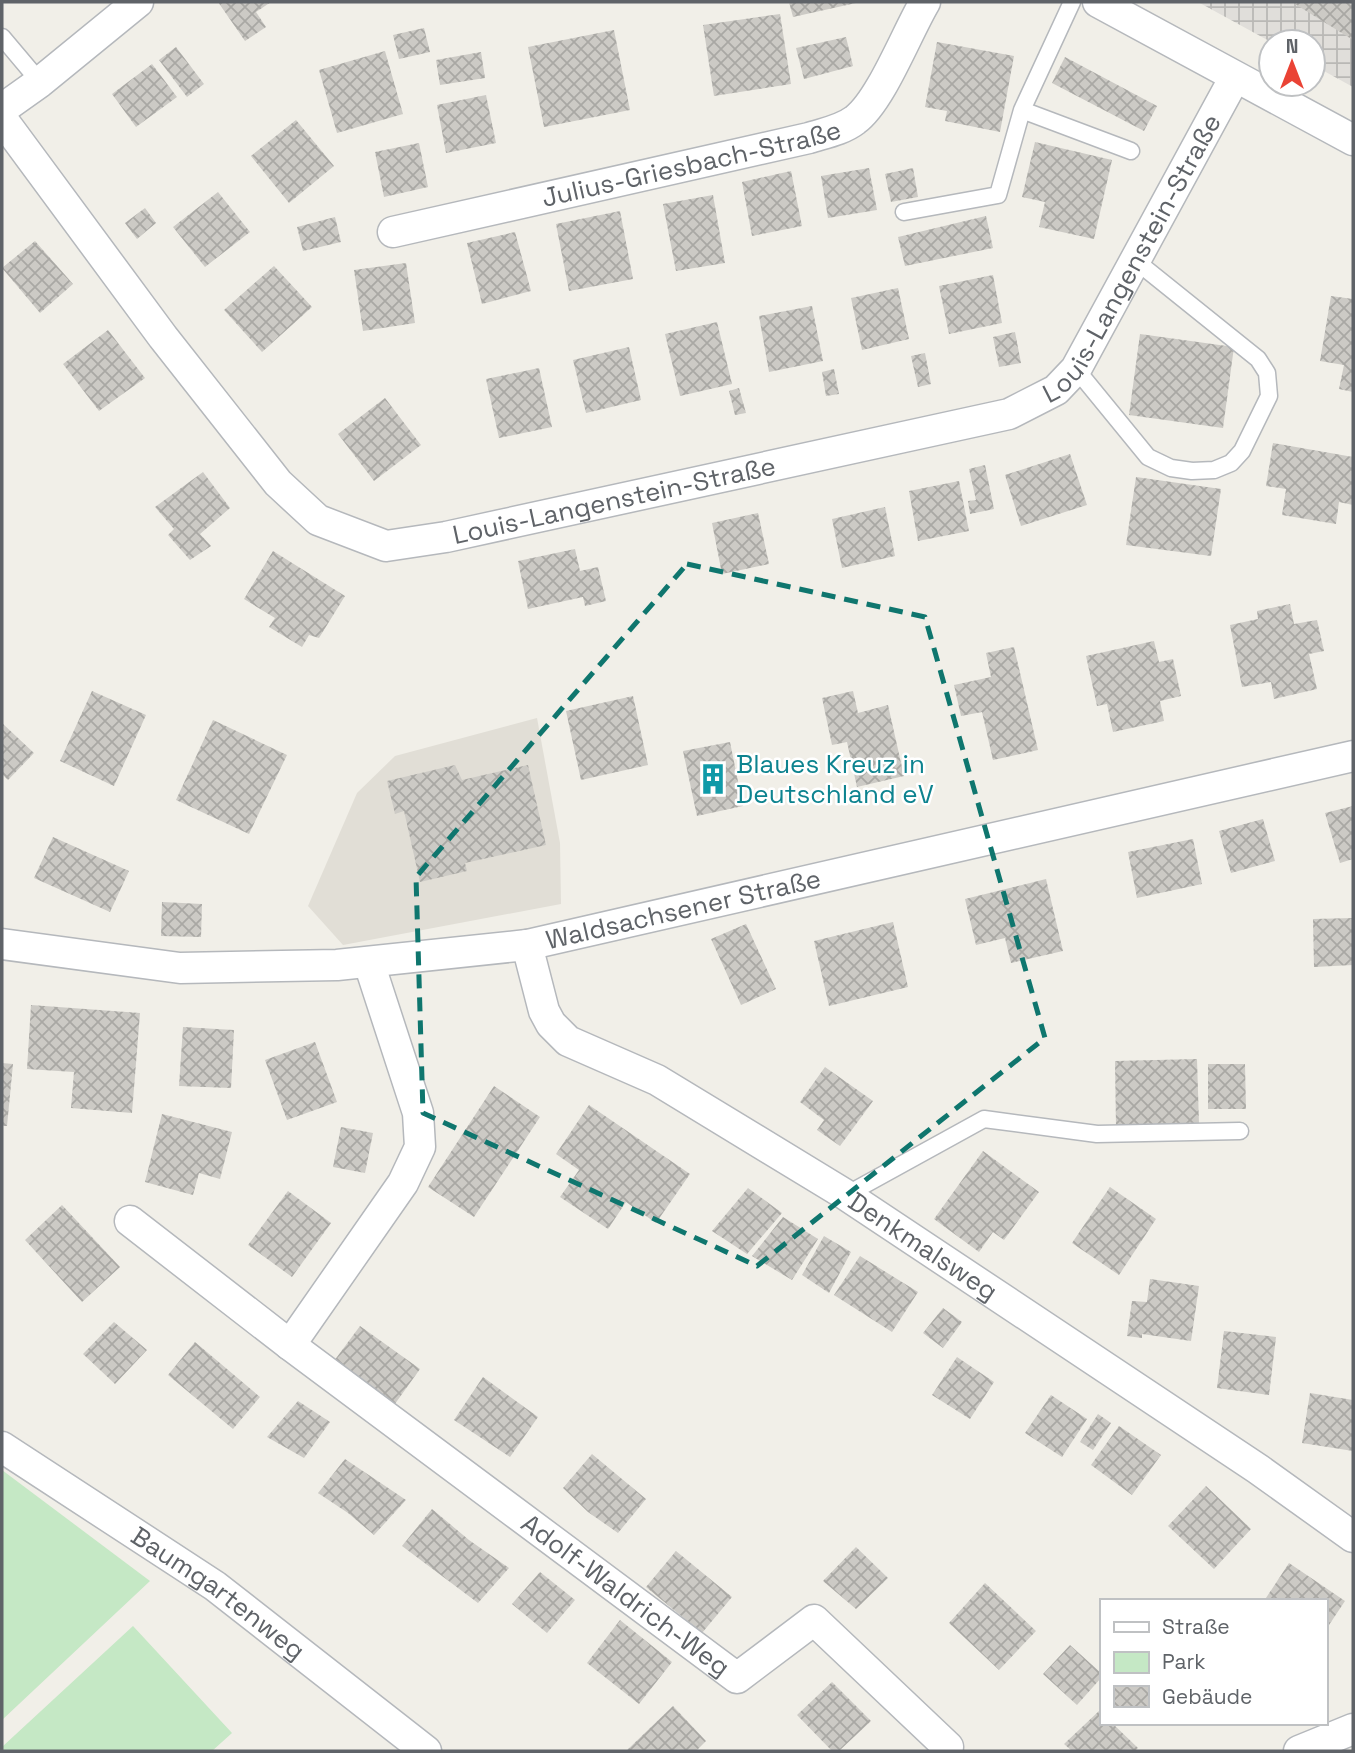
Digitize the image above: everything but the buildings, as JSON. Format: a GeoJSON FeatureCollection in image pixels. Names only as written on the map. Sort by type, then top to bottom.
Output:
{"type":"FeatureCollection","features":[{"type":"Feature","properties":{"kind":"street"},"geometry":{"type":"LineString","coordinates":[[2,109],[40,82],[138,2]]}},
{"type":"Feature","properties":{"kind":"street","name":"Julius-Griesbach-Straße"},"geometry":{"type":"LineString","coordinates":[[393,232],[809,138],[841,128],[857,119],[880,88],[925,2]]}},
{"type":"Feature","properties":{"kind":"street"},"geometry":{"type":"LineString","coordinates":[[1098,2],[1353,140]]}},
{"type":"Feature","properties":{"kind":"street","name":"Louis-Langenstein-Straße"},"geometry":{"type":"LineString","coordinates":[[2,120],[163,337],[278,483],[318,520],[386,546],[446,537],[1009,414],[1056,390],[1076,369],[1235,77]]}},
{"type":"Feature","properties":{"kind":"street","name":"Waldsachsener Straße"},"geometry":{"type":"LineString","coordinates":[[2,944],[180,968],[325,966],[527,945],[1353,756]]}},
{"type":"Feature","properties":{"kind":"street","name":"Denkmalsweg"},"geometry":{"type":"LineString","coordinates":[[527,945],[544,1011],[551,1024],[568,1041],[657,1080],[846,1195],[1258,1469],[1353,1537]]}},
{"type":"Feature","properties":{"kind":"street"},"geometry":{"type":"LineString","coordinates":[[290,1345],[403,1183],[420,1147],[418,1113],[369,962]]}},
{"type":"Feature","properties":{"kind":"street","name":"Adolf-Waldrich-Weg"},"geometry":{"type":"LineString","coordinates":[[130,1221],[290,1345],[737,1678],[814,1620],[948,1747]]}},
{"type":"Feature","properties":{"kind":"street","name":"Baumgartenweg"},"geometry":{"type":"LineString","coordinates":[[2,1447],[215,1586],[426,1751]]}},
{"type":"Feature","properties":{"kind":"street"},"geometry":{"type":"LineString","coordinates":[[1299,1751],[1353,1729]]}},
{"type":"Feature","properties":{"kind":"lane"},"geometry":{"type":"LineString","coordinates":[[904,212],[998,195],[1023,110],[1072,2]]}},
{"type":"Feature","properties":{"kind":"lane"},"geometry":{"type":"LineString","coordinates":[[2,37],[40,82]]}},
{"type":"Feature","properties":{"kind":"lane"},"geometry":{"type":"LineString","coordinates":[[1023,110],[1131,151]]}},
{"type":"Feature","properties":{"kind":"lane"},"geometry":{"type":"LineString","coordinates":[[1076,369],[1148,457],[1171,468],[1214,470],[1231,463],[1242,451],[1269,396],[1267,373],[1258,359],[1136,261]]}},
{"type":"Feature","properties":{"kind":"lane"},"geometry":{"type":"LineString","coordinates":[[846,1195],[984,1119],[1097,1135],[1240,1130]]}},
{"type":"Feature","properties":{"kind":"highlighted area"},"geometry":{"type":"Polygon","coordinates":[[[687,564],[925,617],[1045,1038],[757,1266],[423,1113],[416,877],[687,564]]]}},
{"type":"Feature","properties":{"kind":"shaded area"},"geometry":{"type":"Polygon","coordinates":[[[1198,2],[1353,2],[1353,87],[1327,73],[1327,28],[1257,28],[1257,34],[1198,2]]]}},
{"type":"Feature","properties":{"kind":"shaded area"},"geometry":{"type":"Polygon","coordinates":[[[537,718],[560,843],[561,904],[343,945],[308,906],[357,793],[395,756],[537,718]]]}},
{"type":"Feature","properties":{"kind":"green space"},"geometry":{"type":"Polygon","coordinates":[[[2,1470],[150,1581],[2,1720],[2,1470]]]}},
{"type":"Feature","properties":{"kind":"green space"},"geometry":{"type":"Polygon","coordinates":[[[133,1626],[232,1733],[212,1751],[2,1751],[2,1747],[133,1626]]]}},
{"type":"Feature","properties":{"kind":"place","name":"Blaues Kreuz in Deutschland eV"},"geometry":{"type":"Point","coordinates":[713,779]}}]}
